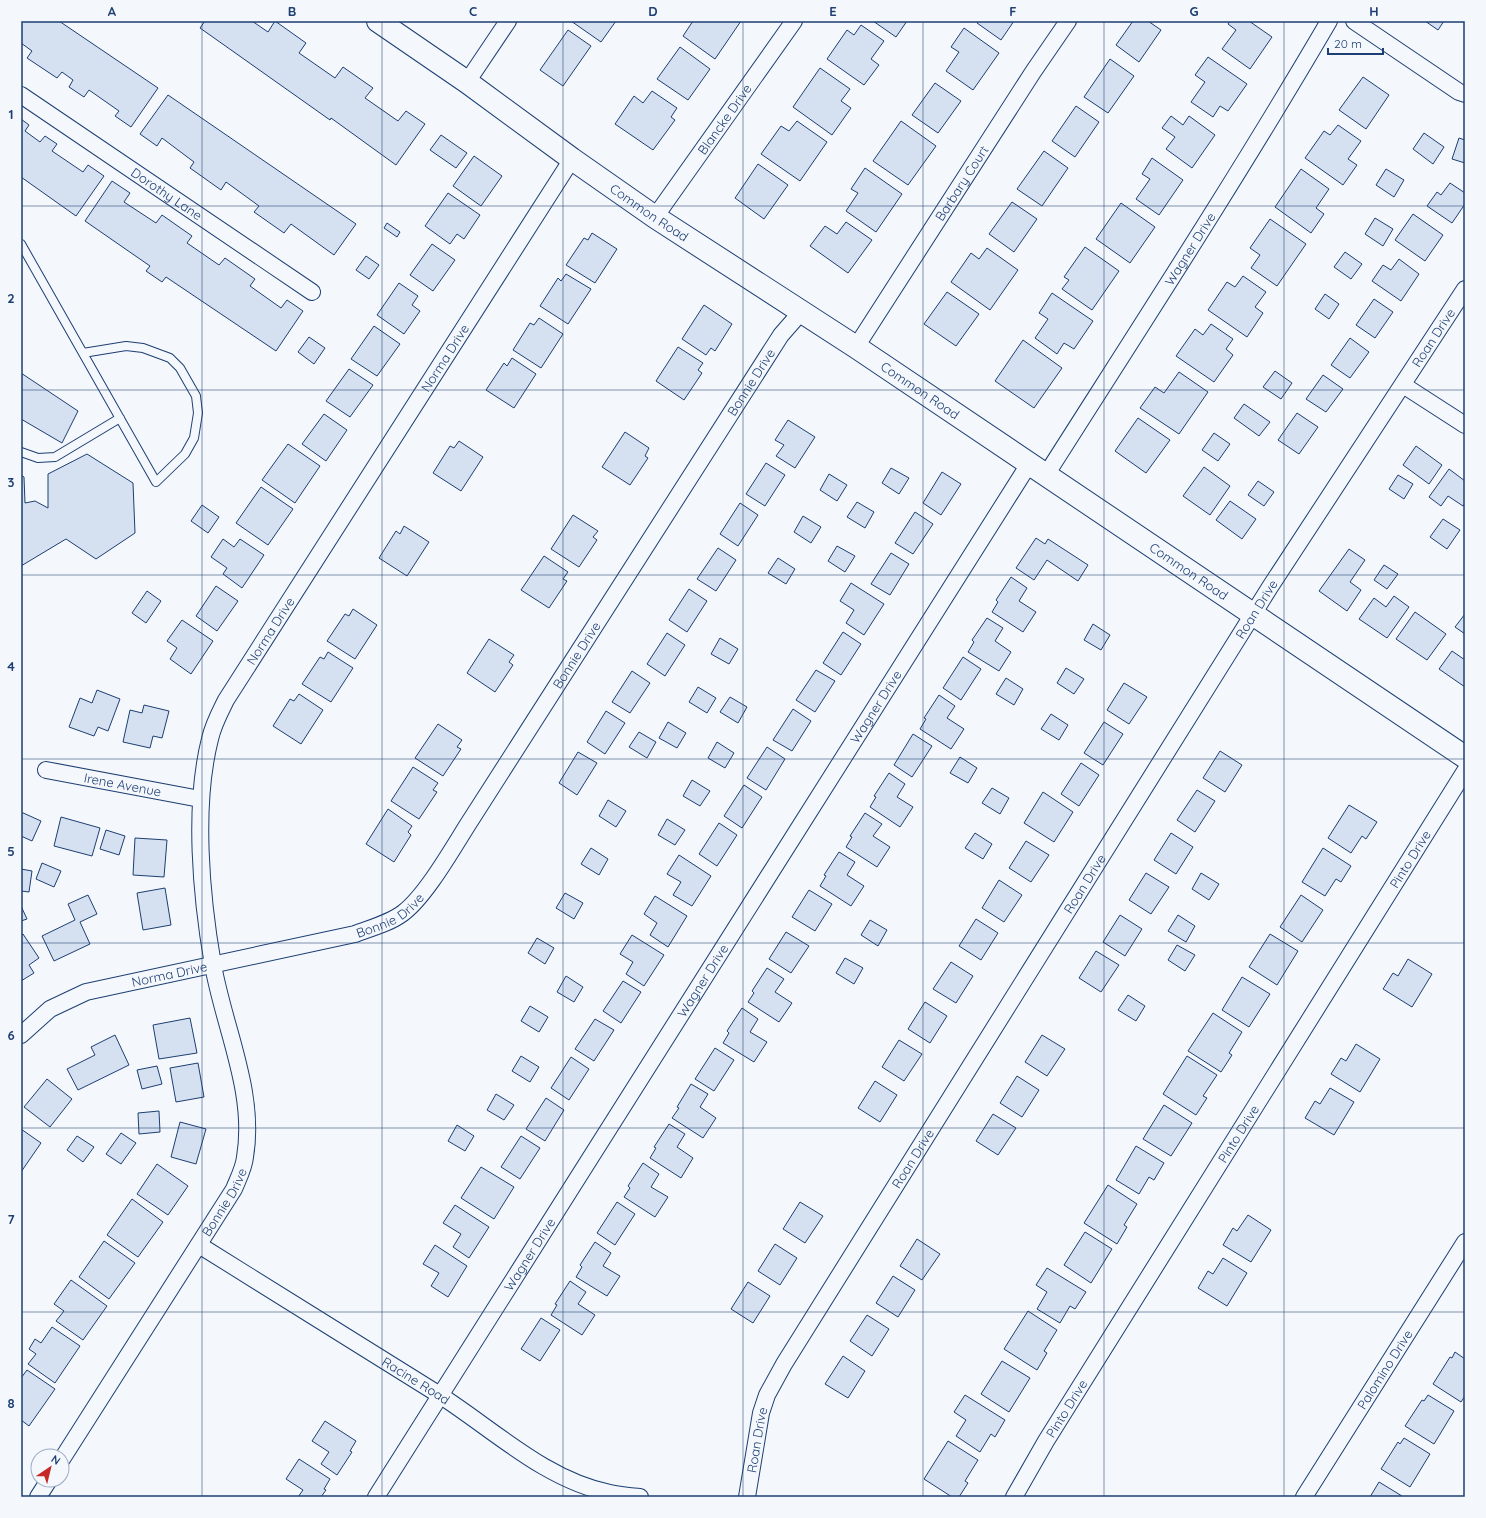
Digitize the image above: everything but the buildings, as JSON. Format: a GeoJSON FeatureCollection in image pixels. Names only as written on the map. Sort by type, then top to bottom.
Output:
{"type":"FeatureCollection","features":[{"type":"Feature","properties":{"kind":"street","name":"Common Road"},"geometry":{"type":"LineString","coordinates":[[378,21],[467,82],[572,159],[656,217],[856,347],[1465,757]]}},
{"type":"Feature","properties":{"kind":"street"},"geometry":{"type":"LineString","coordinates":[[467,82],[508,21]]}},
{"type":"Feature","properties":{"kind":"street","name":"Blancke Drive"},"geometry":{"type":"LineString","coordinates":[[656,217],[794,21]]}},
{"type":"Feature","properties":{"kind":"street","name":"Barbary Court"},"geometry":{"type":"LineString","coordinates":[[856,347],[1033,72],[1068,21]]}},
{"type":"Feature","properties":{"kind":"street","name":"Wagner Drive"},"geometry":{"type":"LineString","coordinates":[[376,1497],[1038,469],[1196,243],[1270,122],[1329,21]]}},
{"type":"Feature","properties":{"kind":"street"},"geometry":{"type":"LineString","coordinates":[[1354,21],[1459,92],[1465,94]]}},
{"type":"Feature","properties":{"kind":"street","name":"Dorothy Lane"},"geometry":{"type":"LineString","coordinates":[[21,95],[312,292]]}},
{"type":"Feature","properties":{"kind":"street","name":"Norma Drive"},"geometry":{"type":"LineString","coordinates":[[21,1036],[50,1008],[86,992],[213,965],[202,876],[200,799],[210,738],[226,700],[572,159]]}},
{"type":"Feature","properties":{"kind":"street","name":"Roan Drive"},"geometry":{"type":"LineString","coordinates":[[748,1497],[754,1444],[761,1413],[767,1395],[778,1374],[1252,615],[1465,289]]}},
{"type":"Feature","properties":{"kind":"street","name":"Bonnie Drive"},"geometry":{"type":"LineString","coordinates":[[69,1448],[234,1189],[245,1159],[248,1129],[246,1101],[213,965],[355,934],[382,924],[403,913],[422,894],[494,785],[781,334],[802,311]]}},
{"type":"Feature","properties":{"kind":"street"},"geometry":{"type":"LineString","coordinates":[[1403,385],[1465,425]]}},
{"type":"Feature","properties":{"kind":"street","name":"Irene Avenue"},"geometry":{"type":"LineString","coordinates":[[46,770],[200,799]]}},
{"type":"Feature","properties":{"kind":"street","name":"Pinto Drive"},"geometry":{"type":"LineString","coordinates":[[1014,1497],[1046,1441],[1465,771]]}},
{"type":"Feature","properties":{"kind":"street","name":"Palomino Drive"},"geometry":{"type":"LineString","coordinates":[[1304,1497],[1465,1242]]}},
{"type":"Feature","properties":{"kind":"street","name":"Racine Road"},"geometry":{"type":"LineString","coordinates":[[199,1245],[440,1396],[515,1448],[553,1471],[583,1485],[610,1493],[640,1497]]}},
{"type":"Feature","properties":{"kind":"street"},"geometry":{"type":"LineString","coordinates":[[38,1497],[44,1488]]}},
{"type":"Feature","properties":{"kind":"lane"},"geometry":{"type":"LineString","coordinates":[[21,244],[156,482],[186,454],[194,438],[198,413],[196,396],[180,368],[170,358],[143,348],[126,346],[84,353]]}},
{"type":"Feature","properties":{"kind":"lane"},"geometry":{"type":"LineString","coordinates":[[21,452],[38,458],[55,457],[120,418]]}}]}
